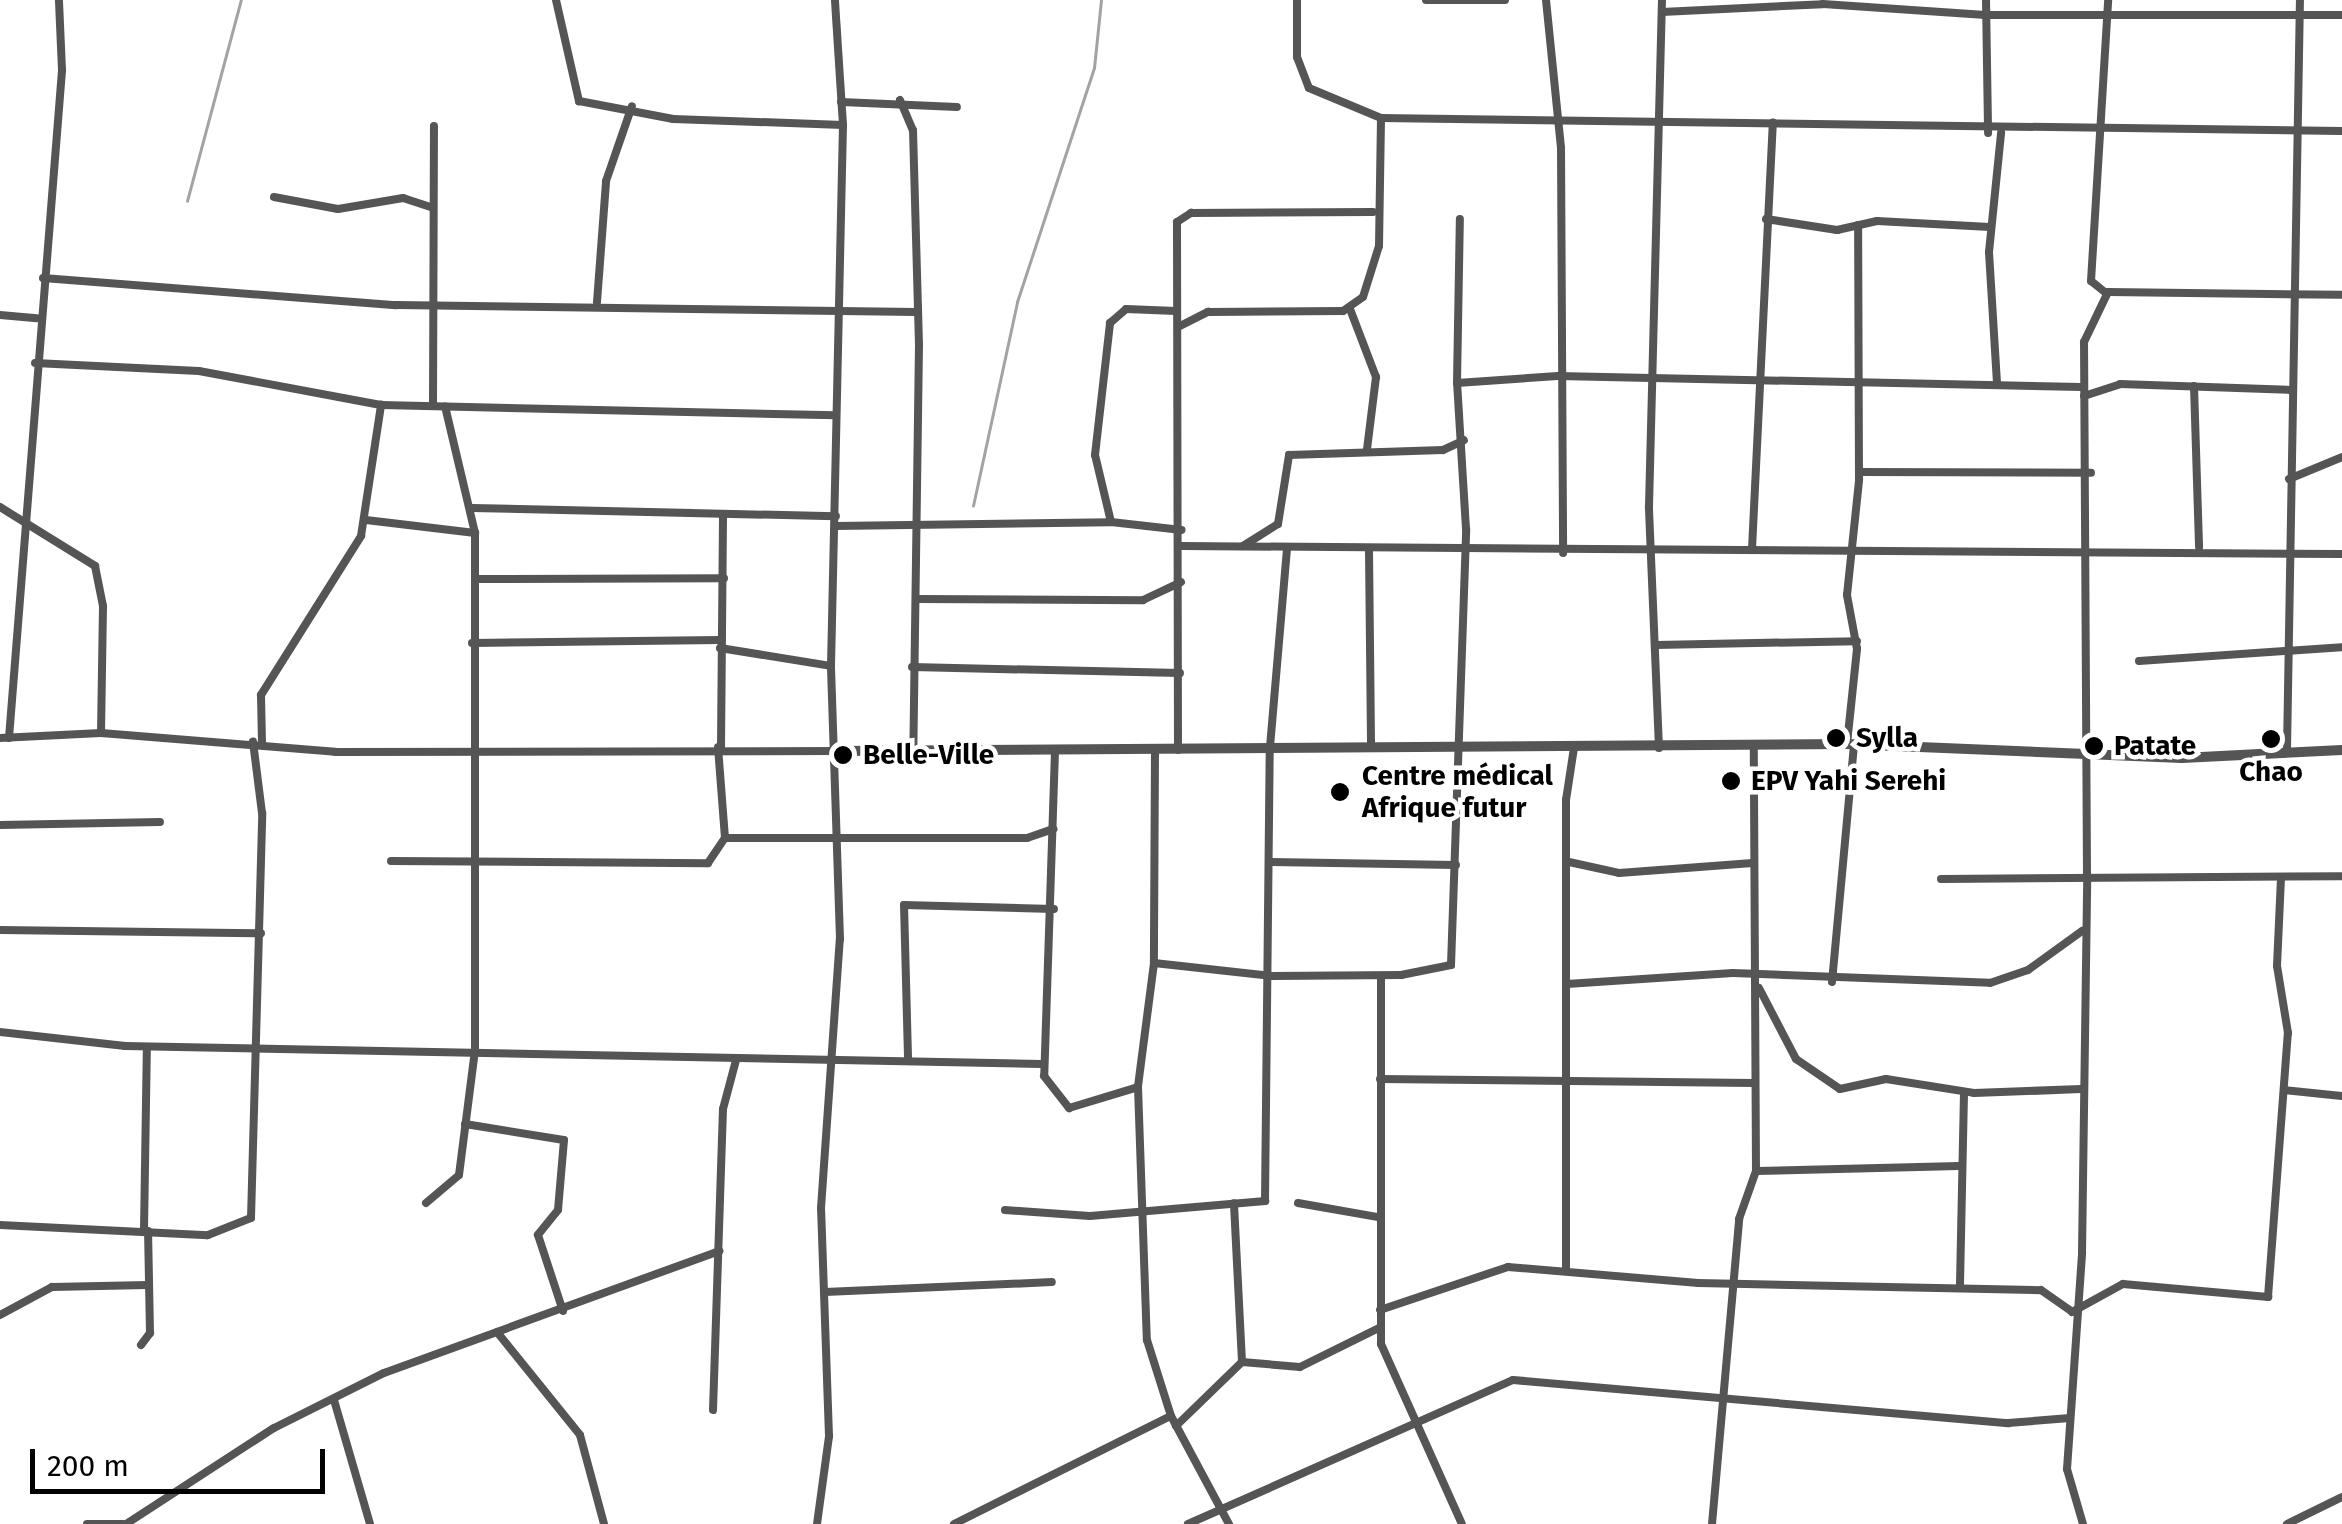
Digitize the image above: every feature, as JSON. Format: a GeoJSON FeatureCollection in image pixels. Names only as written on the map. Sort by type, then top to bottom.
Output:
{"type":"FeatureCollection","features":[{"type":"Feature","properties":{"kind":"street"},"geometry":{"type":"LineString","coordinates":[[58,0],[62,70],[36,318],[36,363],[5,738],[101,734],[473,751],[720,747],[836,752],[1155,751],[1371,745],[1659,748],[1850,744],[2088,757],[2342,750]]}},
{"type":"Feature","properties":{"kind":"street"},"geometry":{"type":"LineString","coordinates":[[556,0],[571,92],[673,120],[843,125]]}},
{"type":"Feature","properties":{"kind":"street"},"geometry":{"type":"LineString","coordinates":[[817,1524],[829,1436],[825,1292],[830,1054],[840,939],[832,836],[836,752],[831,666],[843,125],[835,0]]}},
{"type":"Feature","properties":{"kind":"street"},"geometry":{"type":"LineString","coordinates":[[1297,0],[1297,57],[1309,88],[1380,118],[1659,118],[1988,133],[2342,131]]}},
{"type":"Feature","properties":{"kind":"street"},"geometry":{"type":"LineString","coordinates":[[1426,0],[1506,0]]}},
{"type":"Feature","properties":{"kind":"street"},"geometry":{"type":"LineString","coordinates":[[1546,0],[1556,117],[1563,553]]}},
{"type":"Feature","properties":{"kind":"street"},"geometry":{"type":"LineString","coordinates":[[1659,748],[1653,552],[1662,0]]}},
{"type":"Feature","properties":{"kind":"street"},"geometry":{"type":"LineString","coordinates":[[1986,0],[1988,133]]}},
{"type":"Feature","properties":{"kind":"street"},"geometry":{"type":"LineString","coordinates":[[2287,749],[2288,479],[2296,294],[2300,0]]}},
{"type":"Feature","properties":{"kind":"street"},"geometry":{"type":"LineString","coordinates":[[1662,12],[1781,2],[1986,15],[2107,4],[2287,8],[2300,18],[2342,14]]}},
{"type":"Feature","properties":{"kind":"street"},"geometry":{"type":"LineString","coordinates":[[2107,4],[2092,281],[2106,293],[2342,295]]}},
{"type":"Feature","properties":{"kind":"street"},"geometry":{"type":"LineString","coordinates":[[841,102],[900,100],[957,107]]}},
{"type":"Feature","properties":{"kind":"street"},"geometry":{"type":"LineString","coordinates":[[900,100],[913,130],[917,312],[918,599],[912,667],[913,751]]}},
{"type":"Feature","properties":{"kind":"street"},"geometry":{"type":"LineString","coordinates":[[598,302],[606,180],[632,106]]}},
{"type":"Feature","properties":{"kind":"street"},"geometry":{"type":"LineString","coordinates":[[1350,308],[1376,271],[1374,212],[1380,118]]}},
{"type":"Feature","properties":{"kind":"street"},"geometry":{"type":"LineString","coordinates":[[1752,548],[1764,387],[1766,219],[1773,123]]}},
{"type":"Feature","properties":{"kind":"street"},"geometry":{"type":"LineString","coordinates":[[434,126],[434,404]]}},
{"type":"Feature","properties":{"kind":"street"},"geometry":{"type":"LineString","coordinates":[[1997,383],[1990,227],[2001,133]]}},
{"type":"Feature","properties":{"kind":"street"},"geometry":{"type":"LineString","coordinates":[[274,197],[338,209],[403,198],[431,207]]}},
{"type":"Feature","properties":{"kind":"street"},"geometry":{"type":"LineString","coordinates":[[1178,750],[1182,530],[1176,312],[1184,214],[1374,212]]}},
{"type":"Feature","properties":{"kind":"street"},"geometry":{"type":"LineString","coordinates":[[1766,219],[1990,227]]}},
{"type":"Feature","properties":{"kind":"street"},"geometry":{"type":"LineString","coordinates":[[1154,964],[1272,976],[1381,976],[1451,965],[1460,746],[1464,440],[1458,383],[1460,220]]}},
{"type":"Feature","properties":{"kind":"street"},"geometry":{"type":"LineString","coordinates":[[1832,982],[1858,640],[1848,606],[1860,472],[1858,225]]}},
{"type":"Feature","properties":{"kind":"street"},"geometry":{"type":"LineString","coordinates":[[43,278],[214,298],[264,293],[435,307],[598,302],[917,312]]}},
{"type":"Feature","properties":{"kind":"street"},"geometry":{"type":"LineString","coordinates":[[2083,1524],[2067,1468],[2072,1312],[2082,1253],[2082,931],[2087,874],[2091,473],[2083,392],[2084,342],[2106,293]]}},
{"type":"Feature","properties":{"kind":"street"},"geometry":{"type":"LineString","coordinates":[[1178,326],[1208,312],[1350,308]]}},
{"type":"Feature","properties":{"kind":"street"},"geometry":{"type":"LineString","coordinates":[[1350,308],[1376,377],[1367,449]]}},
{"type":"Feature","properties":{"kind":"street"},"geometry":{"type":"LineString","coordinates":[[1111,522],[1094,455],[1110,322],[1126,309],[1176,312]]}},
{"type":"Feature","properties":{"kind":"street"},"geometry":{"type":"LineString","coordinates":[[0,315],[36,318]]}},
{"type":"Feature","properties":{"kind":"street"},"geometry":{"type":"LineString","coordinates":[[36,363],[199,371],[380,405],[836,415]]}},
{"type":"Feature","properties":{"kind":"street"},"geometry":{"type":"LineString","coordinates":[[1458,383],[1558,376],[1764,387],[1997,383],[2083,392],[2120,384],[2291,390]]}},
{"type":"Feature","properties":{"kind":"street"},"geometry":{"type":"LineString","coordinates":[[2194,386],[2199,546]]}},
{"type":"Feature","properties":{"kind":"street"},"geometry":{"type":"LineString","coordinates":[[0,1225],[208,1235],[250,1218],[261,933],[258,742],[262,695],[346,570],[366,520],[380,405]]}},
{"type":"Feature","properties":{"kind":"street"},"geometry":{"type":"LineString","coordinates":[[426,1203],[459,1175],[475,1050],[475,533],[446,406]]}},
{"type":"Feature","properties":{"kind":"street"},"geometry":{"type":"LineString","coordinates":[[1242,546],[1278,524],[1286,457],[1367,449],[1435,451],[1464,440]]}},
{"type":"Feature","properties":{"kind":"street"},"geometry":{"type":"LineString","coordinates":[[2288,479],[2342,457]]}},
{"type":"Feature","properties":{"kind":"street"},"geometry":{"type":"LineString","coordinates":[[1860,472],[2091,473]]}},
{"type":"Feature","properties":{"kind":"street"},"geometry":{"type":"LineString","coordinates":[[0,506],[22,514],[82,550],[101,582],[101,734]]}},
{"type":"Feature","properties":{"kind":"street"},"geometry":{"type":"LineString","coordinates":[[472,508],[916,526],[1111,522],[1182,530]]}},
{"type":"Feature","properties":{"kind":"street"},"geometry":{"type":"LineString","coordinates":[[391,861],[696,866],[719,856],[725,838],[720,747],[723,517]]}},
{"type":"Feature","properties":{"kind":"street"},"geometry":{"type":"LineString","coordinates":[[366,520],[475,533]]}},
{"type":"Feature","properties":{"kind":"street"},"geometry":{"type":"LineString","coordinates":[[1182,546],[1563,553],[2199,546],[2288,554],[2342,554]]}},
{"type":"Feature","properties":{"kind":"street"},"geometry":{"type":"LineString","coordinates":[[1004,1210],[1142,1211],[1265,1201],[1271,1174],[1270,747],[1287,548]]}},
{"type":"Feature","properties":{"kind":"street"},"geometry":{"type":"LineString","coordinates":[[1369,550],[1371,745]]}},
{"type":"Feature","properties":{"kind":"street"},"geometry":{"type":"LineString","coordinates":[[476,578],[724,578]]}},
{"type":"Feature","properties":{"kind":"street"},"geometry":{"type":"LineString","coordinates":[[918,599],[1144,600],[1181,582]]}},
{"type":"Feature","properties":{"kind":"street"},"geometry":{"type":"LineString","coordinates":[[1656,645],[1858,640]]}},
{"type":"Feature","properties":{"kind":"street"},"geometry":{"type":"LineString","coordinates":[[472,643],[720,644],[831,666]]}},
{"type":"Feature","properties":{"kind":"street"},"geometry":{"type":"LineString","coordinates":[[2139,661],[2342,647]]}},
{"type":"Feature","properties":{"kind":"street"},"geometry":{"type":"LineString","coordinates":[[912,667],[1180,673]]}},
{"type":"Feature","properties":{"kind":"street"},"geometry":{"type":"LineString","coordinates":[[1712,1524],[1740,1280],[1740,1219],[1756,1171],[1754,747]]}},
{"type":"Feature","properties":{"kind":"street"},"geometry":{"type":"LineString","coordinates":[[1566,1270],[1566,984],[1574,748]]}},
{"type":"Feature","properties":{"kind":"street"},"geometry":{"type":"LineString","coordinates":[[1056,751],[1054,908],[1042,1064],[1054,1100],[1068,1108],[1138,1087]]}},
{"type":"Feature","properties":{"kind":"street"},"geometry":{"type":"LineString","coordinates":[[1155,751],[1154,964],[1138,1087],[1147,1340],[1171,1416],[1229,1524]]}},
{"type":"Feature","properties":{"kind":"street"},"geometry":{"type":"LineString","coordinates":[[0,826],[160,822]]}},
{"type":"Feature","properties":{"kind":"street"},"geometry":{"type":"LineString","coordinates":[[725,838],[1027,838],[1054,829]]}},
{"type":"Feature","properties":{"kind":"street"},"geometry":{"type":"LineString","coordinates":[[1271,862],[1456,865]]}},
{"type":"Feature","properties":{"kind":"street"},"geometry":{"type":"LineString","coordinates":[[1569,862],[1619,873],[1753,863]]}},
{"type":"Feature","properties":{"kind":"street"},"geometry":{"type":"LineString","coordinates":[[1941,879],[2087,874],[2281,880],[2342,876]]}},
{"type":"Feature","properties":{"kind":"street"},"geometry":{"type":"LineString","coordinates":[[2072,1312],[2123,1284],[2268,1297],[2284,1090],[2281,880]]}},
{"type":"Feature","properties":{"kind":"street"},"geometry":{"type":"LineString","coordinates":[[908,1057],[904,905],[1054,908]]}},
{"type":"Feature","properties":{"kind":"street"},"geometry":{"type":"LineString","coordinates":[[0,930],[261,933]]}},
{"type":"Feature","properties":{"kind":"street"},"geometry":{"type":"LineString","coordinates":[[1566,984],[1757,974],[1832,982],[2007,980],[2082,931]]}},
{"type":"Feature","properties":{"kind":"street"},"geometry":{"type":"LineString","coordinates":[[1381,976],[1376,1217],[1379,1328],[1389,1373],[1462,1524]]}},
{"type":"Feature","properties":{"kind":"street"},"geometry":{"type":"LineString","coordinates":[[1757,985],[1796,1059],[1829,1086],[1848,1090],[1886,1079],[1964,1092],[2081,1089]]}},
{"type":"Feature","properties":{"kind":"street"},"geometry":{"type":"LineString","coordinates":[[0,1032],[147,1047],[475,1050],[736,1060],[830,1054],[1042,1064]]}},
{"type":"Feature","properties":{"kind":"street"},"geometry":{"type":"LineString","coordinates":[[142,1346],[148,1285],[147,1047]]}},
{"type":"Feature","properties":{"kind":"street"},"geometry":{"type":"LineString","coordinates":[[713,1410],[722,1109],[736,1060]]}},
{"type":"Feature","properties":{"kind":"street"},"geometry":{"type":"LineString","coordinates":[[1380,1080],[1565,1078],[1754,1083]]}},
{"type":"Feature","properties":{"kind":"street"},"geometry":{"type":"LineString","coordinates":[[2284,1090],[2342,1096]]}},
{"type":"Feature","properties":{"kind":"street"},"geometry":{"type":"LineString","coordinates":[[1960,1284],[1959,1166],[1964,1092]]}},
{"type":"Feature","properties":{"kind":"street"},"geometry":{"type":"LineString","coordinates":[[465,1124],[564,1140],[558,1210],[538,1235],[562,1311]]}},
{"type":"Feature","properties":{"kind":"street"},"geometry":{"type":"LineString","coordinates":[[1756,1171],[1959,1166]]}},
{"type":"Feature","properties":{"kind":"street"},"geometry":{"type":"LineString","coordinates":[[1298,1203],[1376,1217]]}},
{"type":"Feature","properties":{"kind":"street"},"geometry":{"type":"LineString","coordinates":[[1176,1426],[1242,1362],[1234,1204]]}},
{"type":"Feature","properties":{"kind":"street"},"geometry":{"type":"LineString","coordinates":[[86,1524],[125,1524],[334,1400],[497,1332],[718,1251]]}},
{"type":"Feature","properties":{"kind":"street"},"geometry":{"type":"LineString","coordinates":[[1380,1310],[1498,1268],[2041,1290],[2072,1312]]}},
{"type":"Feature","properties":{"kind":"street"},"geometry":{"type":"LineString","coordinates":[[825,1292],[1052,1282]]}},
{"type":"Feature","properties":{"kind":"street"},"geometry":{"type":"LineString","coordinates":[[0,1315],[52,1287],[148,1285]]}},
{"type":"Feature","properties":{"kind":"street"},"geometry":{"type":"LineString","coordinates":[[1242,1362],[1300,1368],[1379,1328]]}},
{"type":"Feature","properties":{"kind":"street"},"geometry":{"type":"LineString","coordinates":[[497,1332],[580,1434],[604,1524]]}},
{"type":"Feature","properties":{"kind":"street"},"geometry":{"type":"LineString","coordinates":[[1188,1524],[1221,1507],[1284,1486],[1414,1418],[1513,1380],[1724,1394],[2008,1423],[2070,1418]]}},
{"type":"Feature","properties":{"kind":"street"},"geometry":{"type":"LineString","coordinates":[[334,1400],[370,1524]]}},
{"type":"Feature","properties":{"kind":"street"},"geometry":{"type":"LineString","coordinates":[[954,1524],[973,1511],[1120,1449],[1171,1416]]}},
{"type":"Feature","properties":{"kind":"street"},"geometry":{"type":"LineString","coordinates":[[2287,1524],[2309,1520],[2342,1498]]}},
{"type":"Feature","properties":{"kind":"street"},"geometry":{"type":"LineString","coordinates":[[973,1511],[978,1524]]}},
{"type":"Feature","properties":{"kind":"waterway"},"geometry":{"type":"LineString","coordinates":[[187,201],[241,0]]}},
{"type":"Feature","properties":{"kind":"waterway"},"geometry":{"type":"LineString","coordinates":[[973,506],[1017,302],[1094,68],[1101,0]]}},
{"type":"Feature","properties":{"kind":"place","name":"Sylla"},"geometry":{"type":"Point","coordinates":[1836,738]}},
{"type":"Feature","properties":{"kind":"place","name":"Chao"},"geometry":{"type":"Point","coordinates":[2271,739]}},
{"type":"Feature","properties":{"kind":"place","name":"Patate"},"geometry":{"type":"Point","coordinates":[2094,746]}},
{"type":"Feature","properties":{"kind":"place","name":"Belle-Ville"},"geometry":{"type":"Point","coordinates":[843,755]}},
{"type":"Feature","properties":{"kind":"place","name":"EPV Yahi Serehi"},"geometry":{"type":"Point","coordinates":[1731,781]}},
{"type":"Feature","properties":{"kind":"place","name":"Centre médical Afrique futur"},"geometry":{"type":"Point","coordinates":[1340,792]}}]}
